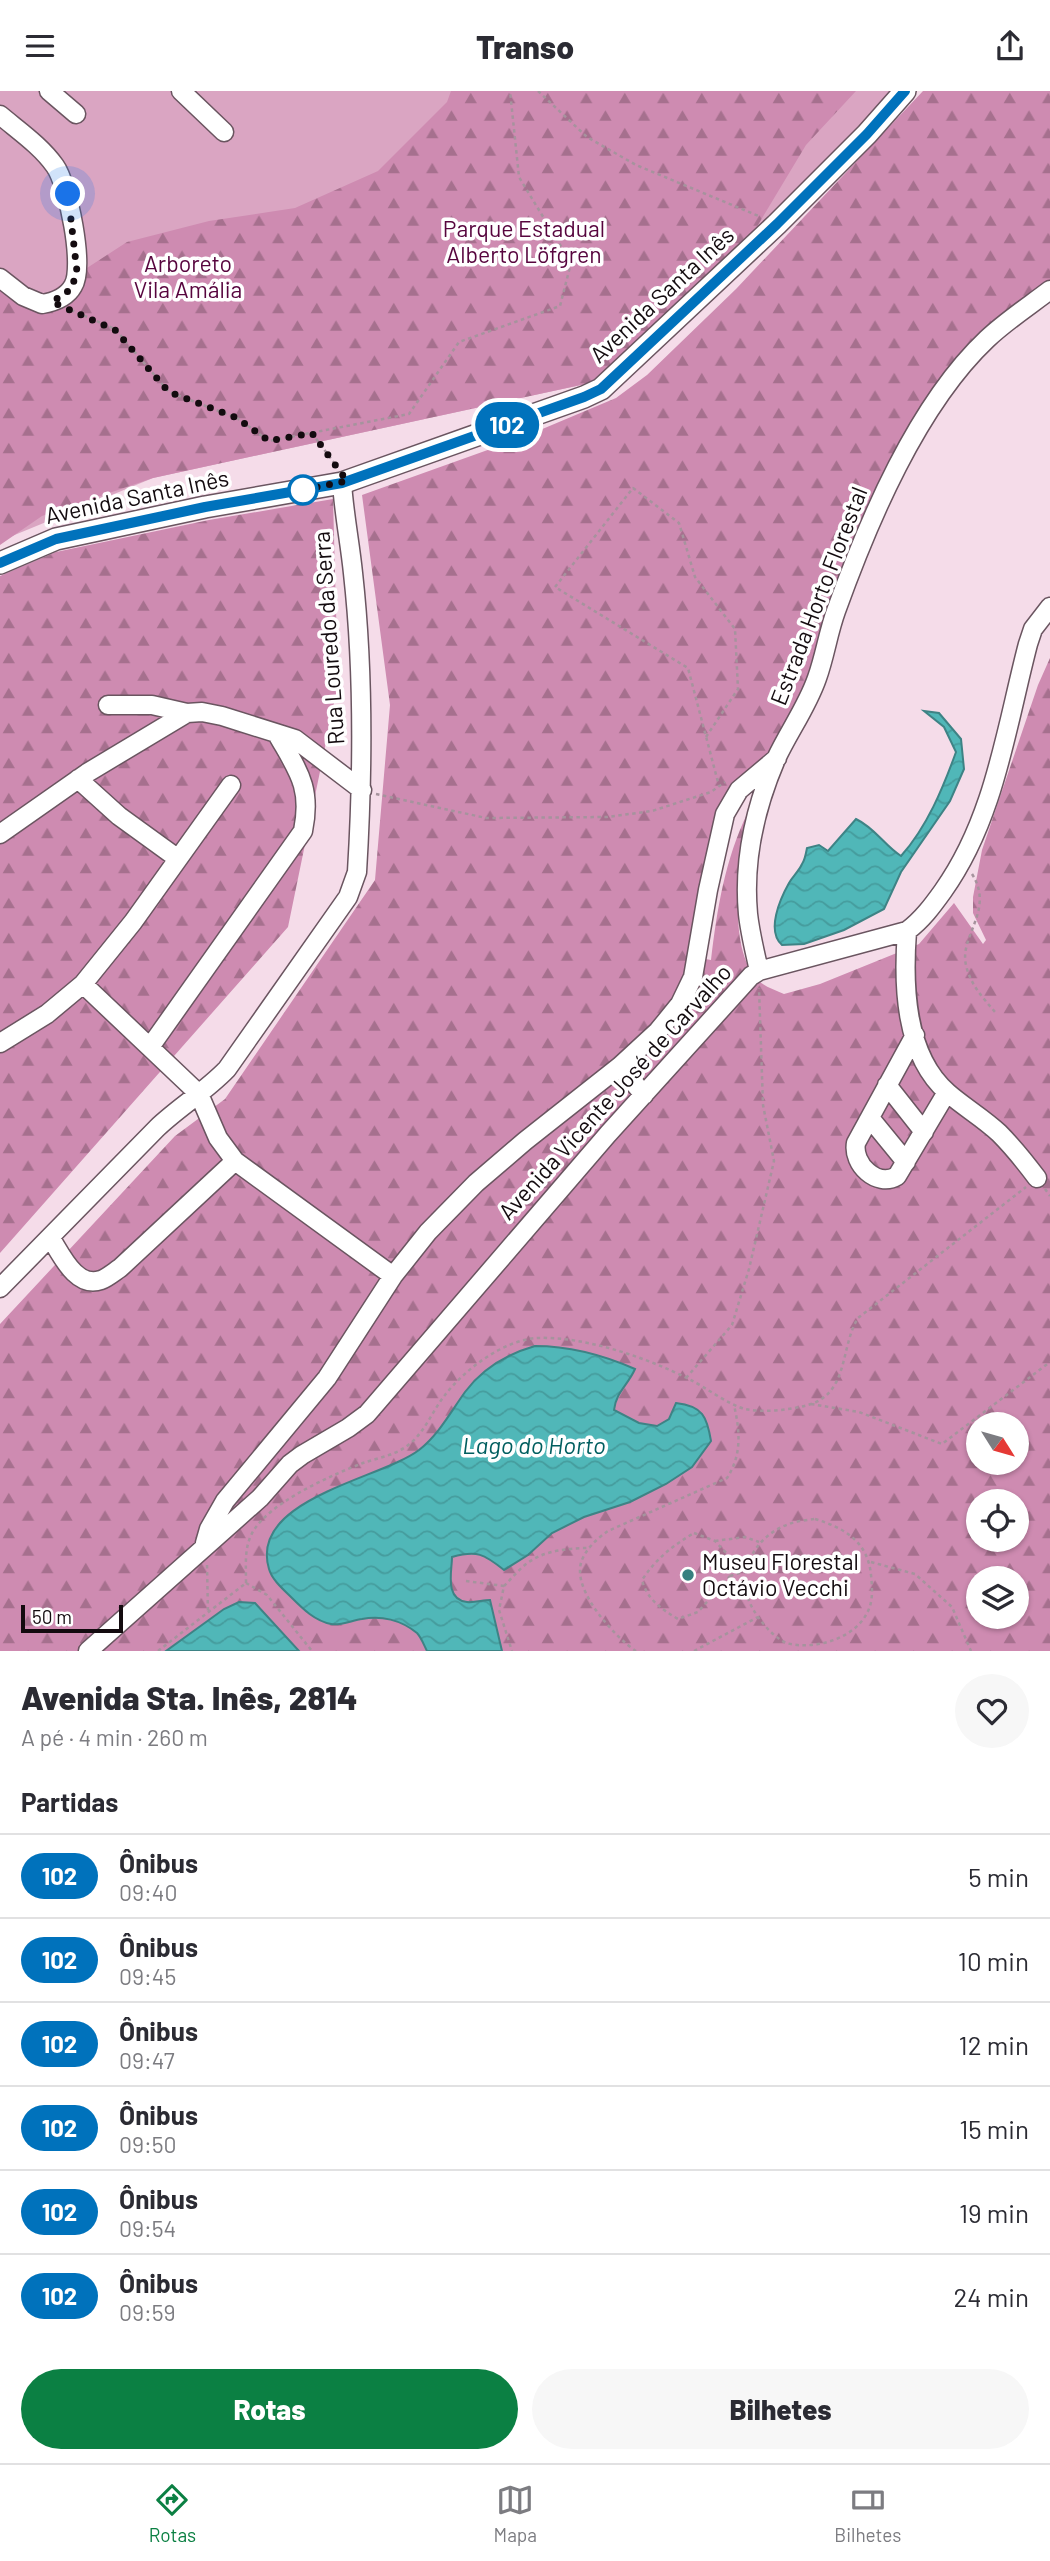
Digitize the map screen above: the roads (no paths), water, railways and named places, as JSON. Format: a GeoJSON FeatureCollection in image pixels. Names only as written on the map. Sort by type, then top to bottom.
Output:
{"type":"FeatureCollection","features":[{"type":"Feature","properties":{"kind":"main road","name":"Avenida Santa Inês"},"geometry":{"type":"LineString","coordinates":[[0,563],[56,539],[205,507],[344,482],[601,389],[777,224],[867,134],[905,91]]}},
{"type":"Feature","properties":{"kind":"street"},"geometry":{"type":"LineString","coordinates":[[49,91],[76,114]]}},
{"type":"Feature","properties":{"kind":"street"},"geometry":{"type":"LineString","coordinates":[[181,91],[224,132]]}},
{"type":"Feature","properties":{"kind":"street"},"geometry":{"type":"LineString","coordinates":[[0,115],[43,152],[64,180],[77,272],[71,289],[52,302],[42,304],[32,301],[0,278]]}},
{"type":"Feature","properties":{"kind":"street","name":"Estrada Horto Florestal"},"geometry":{"type":"LineString","coordinates":[[759,971],[748,917],[746,884],[758,806],[779,754],[813,688],[835,614],[880,504],[928,415],[951,379],[988,337],[1050,290]]}},
{"type":"Feature","properties":{"kind":"street","name":"Rua Louredo da Serra"},"geometry":{"type":"LineString","coordinates":[[0,1288],[157,1128],[227,1069],[348,897],[357,872],[362,790],[359,652],[344,482]]}},
{"type":"Feature","properties":{"kind":"street"},"geometry":{"type":"LineString","coordinates":[[1037,1178],[998,1132],[947,1092],[931,1073],[915,1035],[907,997],[905,967],[907,931],[928,911],[961,866],[990,796],[1028,643],[1033,629],[1050,607]]}},
{"type":"Feature","properties":{"kind":"street"},"geometry":{"type":"LineString","coordinates":[[108,705],[152,705],[187,713],[202,712],[301,742],[347,781],[362,790]]}},
{"type":"Feature","properties":{"kind":"street"},"geometry":{"type":"LineString","coordinates":[[0,834],[78,779],[187,713]]}},
{"type":"Feature","properties":{"kind":"street"},"geometry":{"type":"LineString","coordinates":[[150,1048],[303,831],[307,809],[304,785],[277,734]]}},
{"type":"Feature","properties":{"kind":"street"},"geometry":{"type":"LineString","coordinates":[[204,1547],[209,1529],[225,1501],[327,1378],[393,1276],[428,1232],[476,1184],[525,1141],[620,1066],[658,1031],[680,1004],[693,977],[725,814],[740,790],[779,754]]}},
{"type":"Feature","properties":{"kind":"street"},"geometry":{"type":"LineString","coordinates":[[78,779],[119,815],[177,858]]}},
{"type":"Feature","properties":{"kind":"street"},"geometry":{"type":"LineString","coordinates":[[0,1043],[47,1014],[83,984],[134,922],[231,785]]}},
{"type":"Feature","properties":{"kind":"street","name":"Avenida Vicente José de Carvalho"},"geometry":{"type":"LineString","coordinates":[[88,1651],[260,1499],[290,1464],[348,1429],[367,1414],[740,986],[759,971],[907,931]]}},
{"type":"Feature","properties":{"kind":"street"},"geometry":{"type":"LineString","coordinates":[[83,984],[199,1094],[218,1138],[235,1161],[393,1276]]}},
{"type":"Feature","properties":{"kind":"street"},"geometry":{"type":"LineString","coordinates":[[915,1035],[856,1143],[854,1152],[861,1166],[882,1180],[890,1180],[897,1175],[947,1092]]}},
{"type":"Feature","properties":{"kind":"street"},"geometry":{"type":"LineString","coordinates":[[620,1066],[644,1095]]}},
{"type":"Feature","properties":{"kind":"street"},"geometry":{"type":"LineString","coordinates":[[887,1085],[924,1132]]}},
{"type":"Feature","properties":{"kind":"street"},"geometry":{"type":"LineString","coordinates":[[870,1118],[906,1162]]}},
{"type":"Feature","properties":{"kind":"street"},"geometry":{"type":"LineString","coordinates":[[50,1237],[76,1275],[86,1281],[100,1280],[120,1268],[235,1161]]}},
{"type":"Feature","properties":{"kind":"water"},"geometry":{"type":"Polygon","coordinates":[[[924,711],[939,713],[961,739],[964,769],[950,801],[901,872],[884,909],[844,930],[804,944],[782,945],[775,932],[776,915],[785,890],[804,861],[807,848],[819,845],[828,851],[856,819],[901,856],[919,833],[940,793],[956,752],[944,727],[924,711]]]}},
{"type":"Feature","properties":{"kind":"water","name":"Lago do Horto"},"geometry":{"type":"Polygon","coordinates":[[[535,1346],[586,1352],[635,1369],[617,1398],[614,1410],[639,1423],[657,1426],[669,1419],[676,1403],[692,1407],[705,1419],[711,1441],[692,1467],[666,1484],[630,1502],[584,1517],[552,1533],[528,1555],[504,1570],[480,1555],[452,1557],[451,1584],[455,1596],[467,1602],[490,1600],[502,1651],[427,1651],[417,1633],[398,1622],[384,1618],[331,1624],[305,1610],[279,1585],[269,1569],[268,1545],[278,1525],[297,1508],[322,1494],[401,1461],[419,1450],[480,1376],[505,1358],[535,1346]]]}},
{"type":"Feature","properties":{"kind":"water"},"geometry":{"type":"Polygon","coordinates":[[[239,1602],[255,1603],[299,1651],[166,1651],[224,1609],[239,1602]]]}},
{"type":"Feature","properties":{"kind":"place","name":"Museu Florestal Octávio Vecchi"},"geometry":{"type":"Point","coordinates":[688,1575]}},
{"type":"Feature","properties":{"kind":"park label","name":"Parque Estadual Alberto Löfgren"},"geometry":{"type":"Point","coordinates":[524,242]}},
{"type":"Feature","properties":{"kind":"park label","name":"Arboreto Vila Amália"},"geometry":{"type":"Point","coordinates":[188,277]}}]}
